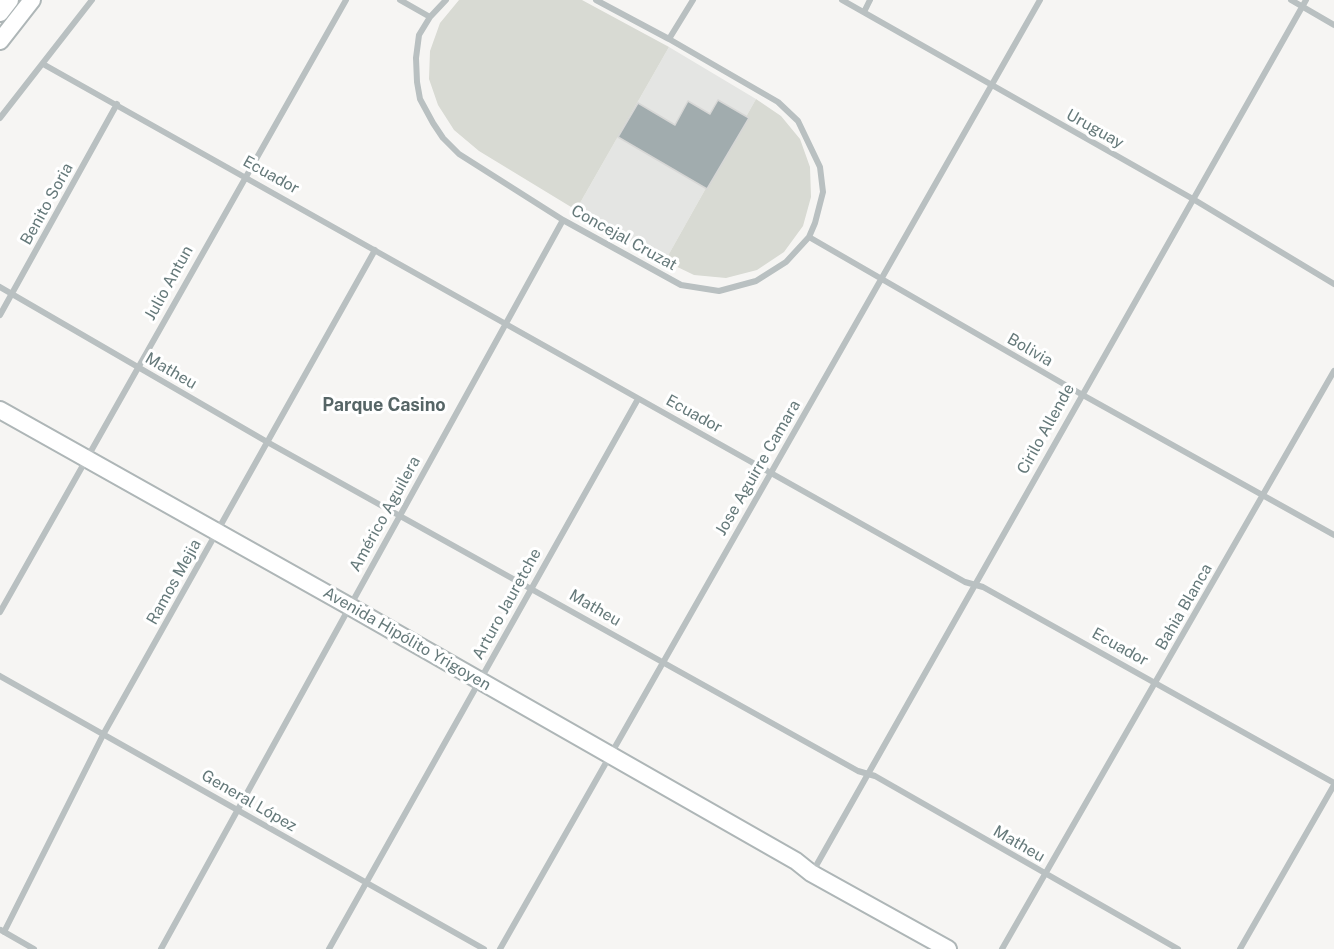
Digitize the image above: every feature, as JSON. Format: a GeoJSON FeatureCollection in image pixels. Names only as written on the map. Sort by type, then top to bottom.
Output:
{"type":"FeatureCollection","features":[{"type":"Feature","properties":{"kind":"main road"},"geometry":{"type":"LineString","coordinates":[[0,13],[10,0]]}},
{"type":"Feature","properties":{"kind":"main road"},"geometry":{"type":"LineString","coordinates":[[0,41],[32,0]]}},
{"type":"Feature","properties":{"kind":"main road","name":"Avenida Hipólito Yrigoyen"},"geometry":{"type":"LineString","coordinates":[[0,410],[83,462],[347,610],[608,761],[796,861],[812,873],[948,949]]}},
{"type":"Feature","properties":{"kind":"main road","name":"Avenida Hipólito Yrigoyen"},"geometry":{"type":"LineString","coordinates":[[0,422],[83,462]]}},
{"type":"Feature","properties":{"kind":"street"},"geometry":{"type":"LineString","coordinates":[[0,118],[92,0]]}},
{"type":"Feature","properties":{"kind":"street","name":"Julio Antun"},"geometry":{"type":"LineString","coordinates":[[0,612],[244,176],[346,0]]}},
{"type":"Feature","properties":{"kind":"street"},"geometry":{"type":"LineString","coordinates":[[400,0],[430,17]]}},
{"type":"Feature","properties":{"kind":"street","name":"Concejal Cruzat"},"geometry":{"type":"LineString","coordinates":[[446,0],[430,17],[419,34],[416,58],[417,82],[420,99],[443,138],[459,154],[563,220],[681,285],[719,291],[756,281],[786,262],[809,237],[823,192],[820,167],[798,121],[778,102],[596,0]]}},
{"type":"Feature","properties":{"kind":"street"},"geometry":{"type":"LineString","coordinates":[[669,39],[693,0]]}},
{"type":"Feature","properties":{"kind":"street","name":"Uruguay"},"geometry":{"type":"LineString","coordinates":[[842,0],[1193,199],[1334,284]]}},
{"type":"Feature","properties":{"kind":"street"},"geometry":{"type":"LineString","coordinates":[[864,12],[870,0]]}},
{"type":"Feature","properties":{"kind":"street","name":"Jose Aguirre Camara"},"geometry":{"type":"LineString","coordinates":[[500,949],[1040,0]]}},
{"type":"Feature","properties":{"kind":"street"},"geometry":{"type":"LineString","coordinates":[[1291,0],[1334,25]]}},
{"type":"Feature","properties":{"kind":"street","name":"Cirilo Allende"},"geometry":{"type":"LineString","coordinates":[[812,873],[1306,0]]}},
{"type":"Feature","properties":{"kind":"street","name":"Ecuador"},"geometry":{"type":"LineString","coordinates":[[43,64],[965,582],[974,584],[1156,683],[1334,784]]}},
{"type":"Feature","properties":{"kind":"street","name":"Benito Soria"},"geometry":{"type":"LineString","coordinates":[[0,315],[117,104]]}},
{"type":"Feature","properties":{"kind":"street","name":"Américo Aguilera"},"geometry":{"type":"LineString","coordinates":[[161,949],[563,220]]}},
{"type":"Feature","properties":{"kind":"street","name":"Bolivia"},"geometry":{"type":"LineString","coordinates":[[809,237],[1081,394],[1334,535]]}},
{"type":"Feature","properties":{"kind":"street","name":"Ramos Mejia"},"geometry":{"type":"LineString","coordinates":[[2,931],[104,733],[269,443],[375,250]]}},
{"type":"Feature","properties":{"kind":"street","name":"Matheu"},"geometry":{"type":"LineString","coordinates":[[0,287],[269,443],[858,771],[867,773],[1178,949]]}},
{"type":"Feature","properties":{"kind":"street","name":"Bahia Blanca"},"geometry":{"type":"LineString","coordinates":[[1002,949],[1334,371]]}},
{"type":"Feature","properties":{"kind":"street","name":"Arturo Jauretche"},"geometry":{"type":"LineString","coordinates":[[329,949],[638,399]]}},
{"type":"Feature","properties":{"kind":"street","name":"General López"},"geometry":{"type":"LineString","coordinates":[[0,676],[484,949]]}},
{"type":"Feature","properties":{"kind":"street"},"geometry":{"type":"LineString","coordinates":[[1240,949],[1334,784]]}},
{"type":"Feature","properties":{"kind":"street"},"geometry":{"type":"LineString","coordinates":[[2,931],[34,949]]}},
{"type":"Feature","properties":{"kind":"shaded area"},"geometry":{"type":"Polygon","coordinates":[[[459,0],[582,0],[669,47],[576,210],[479,151],[454,130],[438,105],[429,79],[430,51],[440,23],[459,0]]]}},
{"type":"Feature","properties":{"kind":"shaded area"},"geometry":{"type":"Polygon","coordinates":[[[669,47],[756,99],[665,261],[576,210],[669,47]]]}},
{"type":"Feature","properties":{"kind":"shaded area"},"geometry":{"type":"Polygon","coordinates":[[[756,99],[781,116],[800,139],[810,167],[811,197],[803,226],[784,252],[757,270],[726,278],[694,275],[665,261],[756,99]]]}},
{"type":"Feature","properties":{"kind":"building"},"geometry":{"type":"Polygon","coordinates":[[[718,100],[749,118],[707,189],[618,137],[638,103],[675,125],[688,101],[710,114],[718,100]]]}},
{"type":"Feature","properties":{"kind":"district","name":"Parque Casino"},"geometry":{"type":"Point","coordinates":[384,405]}}]}
